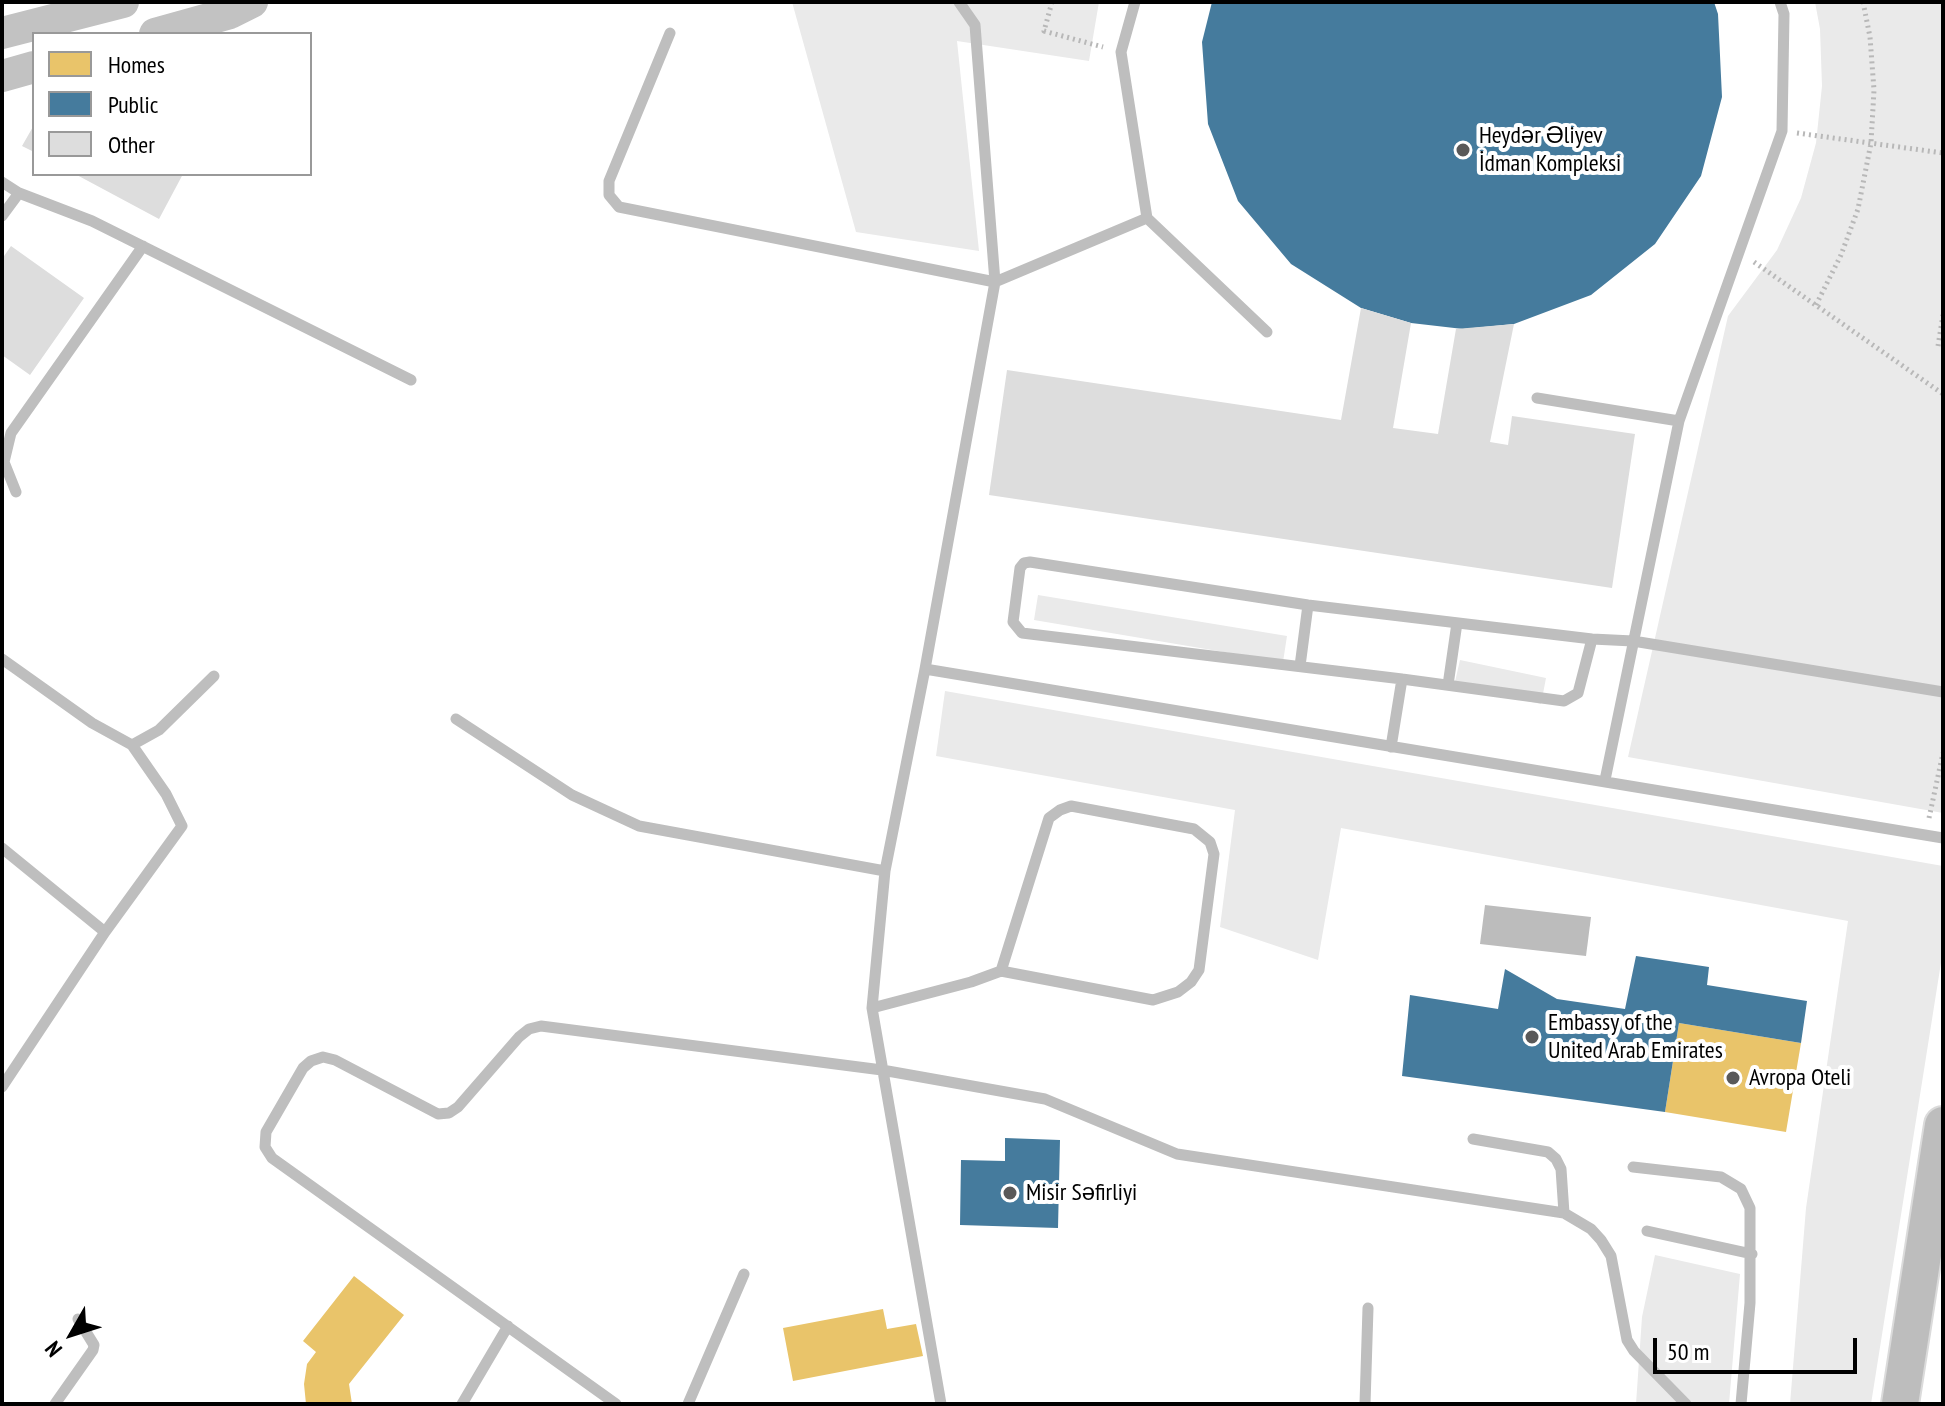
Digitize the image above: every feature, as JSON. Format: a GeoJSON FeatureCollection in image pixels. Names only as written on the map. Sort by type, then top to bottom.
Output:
{"type":"FeatureCollection","features":[{"type":"Feature","properties":{"kind":"main road"},"geometry":{"type":"LineString","coordinates":[[2,33],[123,2]]}},
{"type":"Feature","properties":{"kind":"main road"},"geometry":{"type":"LineString","coordinates":[[162,32],[230,13],[252,2]]}},
{"type":"Feature","properties":{"kind":"main road"},"geometry":{"type":"LineString","coordinates":[[2,76],[32,68]]}},
{"type":"Feature","properties":{"kind":"main road"},"geometry":{"type":"LineString","coordinates":[[1900,1404],[1943,1125]]}},
{"type":"Feature","properties":{"kind":"lane"},"geometry":{"type":"LineString","coordinates":[[941,1404],[872,1008],[885,871],[995,282],[975,25],[959,2]]}},
{"type":"Feature","properties":{"kind":"lane"},"geometry":{"type":"LineString","coordinates":[[1135,2],[1121,52],[1147,218],[1267,332]]}},
{"type":"Feature","properties":{"kind":"lane"},"geometry":{"type":"LineString","coordinates":[[1605,780],[1679,421],[1782,131],[1784,14],[1780,2]]}},
{"type":"Feature","properties":{"kind":"lane"},"geometry":{"type":"LineString","coordinates":[[670,33],[609,181],[609,195],[619,207],[995,282],[1147,218]]}},
{"type":"Feature","properties":{"kind":"lane"},"geometry":{"type":"LineString","coordinates":[[2,182],[19,193],[92,221],[411,380]]}},
{"type":"Feature","properties":{"kind":"lane"},"geometry":{"type":"LineString","coordinates":[[2,216],[19,193]]}},
{"type":"Feature","properties":{"kind":"lane"},"geometry":{"type":"LineString","coordinates":[[16,492],[4,462],[11,433],[143,246]]}},
{"type":"Feature","properties":{"kind":"lane"},"geometry":{"type":"LineString","coordinates":[[1537,398],[1679,421]]}},
{"type":"Feature","properties":{"kind":"lane"},"geometry":{"type":"LineString","coordinates":[[1592,639],[1578,693],[1564,701],[1022,633],[1013,622],[1020,568],[1030,562],[1308,605],[1592,639],[1633,641],[1943,692]]}},
{"type":"Feature","properties":{"kind":"lane"},"geometry":{"type":"LineString","coordinates":[[1300,666],[1308,605]]}},
{"type":"Feature","properties":{"kind":"lane"},"geometry":{"type":"LineString","coordinates":[[1448,685],[1457,623]]}},
{"type":"Feature","properties":{"kind":"lane"},"geometry":{"type":"LineString","coordinates":[[2,659],[92,723],[132,745],[166,794],[182,826],[105,932],[2,1087]]}},
{"type":"Feature","properties":{"kind":"lane"},"geometry":{"type":"LineString","coordinates":[[925,669],[1943,838]]}},
{"type":"Feature","properties":{"kind":"lane"},"geometry":{"type":"LineString","coordinates":[[132,745],[159,730],[214,676]]}},
{"type":"Feature","properties":{"kind":"lane"},"geometry":{"type":"LineString","coordinates":[[1391,747],[1402,679]]}},
{"type":"Feature","properties":{"kind":"lane"},"geometry":{"type":"LineString","coordinates":[[456,719],[572,795],[639,826],[885,871]]}},
{"type":"Feature","properties":{"kind":"lane"},"geometry":{"type":"LineString","coordinates":[[872,1008],[1001,971],[1153,1000],[1178,992],[1191,982],[1199,970],[1214,854],[1210,842],[1194,829],[1071,806],[1060,810],[1049,818],[1001,971]]}},
{"type":"Feature","properties":{"kind":"lane"},"geometry":{"type":"LineString","coordinates":[[2,848],[105,932]]}},
{"type":"Feature","properties":{"kind":"lane"},"geometry":{"type":"LineString","coordinates":[[616,1404],[272,1158],[265,1147],[266,1132],[303,1068],[323,1057],[335,1060],[438,1114],[449,1113],[458,1107],[519,1037],[529,1029],[541,1026],[882,1070],[1045,1099],[1177,1154],[1564,1213],[1591,1229],[1601,1240],[1611,1256],[1627,1340],[1686,1404]]}},
{"type":"Feature","properties":{"kind":"lane"},"geometry":{"type":"LineString","coordinates":[[1473,1139],[1548,1152],[1561,1169],[1564,1213]]}},
{"type":"Feature","properties":{"kind":"lane"},"geometry":{"type":"LineString","coordinates":[[1633,1167],[1721,1177],[1741,1189],[1750,1208],[1750,1303],[1741,1404]]}},
{"type":"Feature","properties":{"kind":"lane"},"geometry":{"type":"LineString","coordinates":[[1647,1231],[1752,1254]]}},
{"type":"Feature","properties":{"kind":"lane"},"geometry":{"type":"LineString","coordinates":[[688,1404],[744,1274]]}},
{"type":"Feature","properties":{"kind":"lane"},"geometry":{"type":"LineString","coordinates":[[1365,1404],[1368,1308]]}},
{"type":"Feature","properties":{"kind":"lane"},"geometry":{"type":"LineString","coordinates":[[55,1404],[93,1350],[94,1345],[78,1319]]}},
{"type":"Feature","properties":{"kind":"lane"},"geometry":{"type":"LineString","coordinates":[[462,1404],[508,1326]]}},
{"type":"Feature","properties":{"kind":"path"},"geometry":{"type":"LineString","coordinates":[[1052,2],[1044,31],[1121,52]]}},
{"type":"Feature","properties":{"kind":"path"},"geometry":{"type":"LineString","coordinates":[[1816,305],[1841,255],[1858,209],[1871,143],[1874,90],[1870,37],[1863,2]]}},
{"type":"Feature","properties":{"kind":"path"},"geometry":{"type":"LineString","coordinates":[[1782,131],[1943,153]]}},
{"type":"Feature","properties":{"kind":"path"},"geometry":{"type":"LineString","coordinates":[[1739,252],[1943,394]]}},
{"type":"Feature","properties":{"kind":"path"},"geometry":{"type":"LineString","coordinates":[[1938,346],[1943,315]]}},
{"type":"Feature","properties":{"kind":"path"},"geometry":{"type":"LineString","coordinates":[[1926,835],[1943,753]]}},
{"type":"Feature","properties":{"kind":"shaded area"},"geometry":{"type":"Polygon","coordinates":[[[792,2],[1099,2],[1089,61],[957,41],[979,251],[856,232],[792,2]]]}},
{"type":"Feature","properties":{"kind":"shaded area"},"geometry":{"type":"Polygon","coordinates":[[[1815,2],[1943,2],[1943,813],[1628,757],[1728,316],[1777,250],[1801,198],[1816,143],[1822,86],[1820,29],[1815,2]]]}},
{"type":"Feature","properties":{"kind":"shaded area"},"geometry":{"type":"Polygon","coordinates":[[[1038,595],[1287,636],[1283,662],[1034,620],[1038,595]]]}},
{"type":"Feature","properties":{"kind":"shaded area"},"geometry":{"type":"Polygon","coordinates":[[[1460,660],[1546,678],[1541,704],[1454,686],[1460,660]]]}},
{"type":"Feature","properties":{"kind":"shaded area"},"geometry":{"type":"Polygon","coordinates":[[[945,691],[1943,866],[1943,950],[1871,1404],[1790,1404],[1806,1208],[1848,921],[1341,828],[1318,960],[1220,927],[1235,810],[936,756],[945,691]]]}},
{"type":"Feature","properties":{"kind":"shaded area"},"geometry":{"type":"Polygon","coordinates":[[[1485,905],[1591,917],[1586,956],[1480,944],[1485,905]]]}},
{"type":"Feature","properties":{"kind":"shaded area"},"geometry":{"type":"Polygon","coordinates":[[[1655,1255],[1740,1274],[1729,1404],[1636,1404],[1642,1317],[1655,1255]]]}},
{"type":"Feature","properties":{"kind":"building: Homes","name":"Avropa Oteli"},"geometry":{"type":"Polygon","coordinates":[[[1679,1023],[1801,1043],[1786,1132],[1665,1112],[1679,1023]]]}},
{"type":"Feature","properties":{"kind":"building: Homes"},"geometry":{"type":"Polygon","coordinates":[[[354,1276],[404,1315],[349,1384],[352,1404],[306,1404],[304,1384],[307,1364],[316,1352],[303,1341],[354,1276]]]}},
{"type":"Feature","properties":{"kind":"building: Homes"},"geometry":{"type":"Polygon","coordinates":[[[883,1309],[887,1329],[916,1324],[923,1356],[793,1381],[783,1328],[883,1309]]]}},
{"type":"Feature","properties":{"kind":"building: Public","name":"Heydər Əliyev İdman Kompleksi"},"geometry":{"type":"Polygon","coordinates":[[[1212,2],[1714,2],[1718,14],[1722,97],[1701,176],[1655,244],[1591,295],[1514,324],[1463,329],[1411,323],[1361,308],[1291,264],[1238,201],[1208,124],[1202,42],[1212,2]]]}},
{"type":"Feature","properties":{"kind":"building: Public"},"geometry":{"type":"Polygon","coordinates":[[[1636,956],[1709,967],[1707,985],[1807,1001],[1801,1043],[1679,1023],[1665,1112],[1402,1076],[1410,995],[1498,1009],[1505,969],[1557,999],[1625,1009],[1636,956]]]}},
{"type":"Feature","properties":{"kind":"building: Public","name":"Misir Səfirliyi"},"geometry":{"type":"Polygon","coordinates":[[[1005,1138],[1060,1140],[1058,1228],[960,1225],[961,1160],[1005,1161],[1005,1138]]]}},
{"type":"Feature","properties":{"kind":"building: Other"},"geometry":{"type":"Polygon","coordinates":[[[32,128],[32,151],[22,146],[32,128]]]}},
{"type":"Feature","properties":{"kind":"building: Other"},"geometry":{"type":"Polygon","coordinates":[[[79,176],[182,176],[159,219],[79,176]]]}},
{"type":"Feature","properties":{"kind":"building: Other"},"geometry":{"type":"Polygon","coordinates":[[[11,246],[84,298],[30,375],[2,355],[2,259],[11,246]]]}},
{"type":"Feature","properties":{"kind":"building: Other"},"geometry":{"type":"Polygon","coordinates":[[[1361,308],[1411,323],[1393,428],[1438,434],[1456,329],[1514,324],[1490,442],[1508,445],[1512,416],[1635,434],[1612,588],[989,495],[1007,370],[1341,420],[1361,308]]]}},
{"type":"Feature","properties":{"kind":"place","name":"Heydər Əliyev İdman Kompleksi"},"geometry":{"type":"Point","coordinates":[1463,150]}},
{"type":"Feature","properties":{"kind":"place","name":"Embassy of the United Arab Emirates"},"geometry":{"type":"Point","coordinates":[1532,1037]}},
{"type":"Feature","properties":{"kind":"place","name":"Avropa Oteli"},"geometry":{"type":"Point","coordinates":[1733,1078]}},
{"type":"Feature","properties":{"kind":"place","name":"Misir Səfirliyi"},"geometry":{"type":"Point","coordinates":[1010,1193]}}]}
